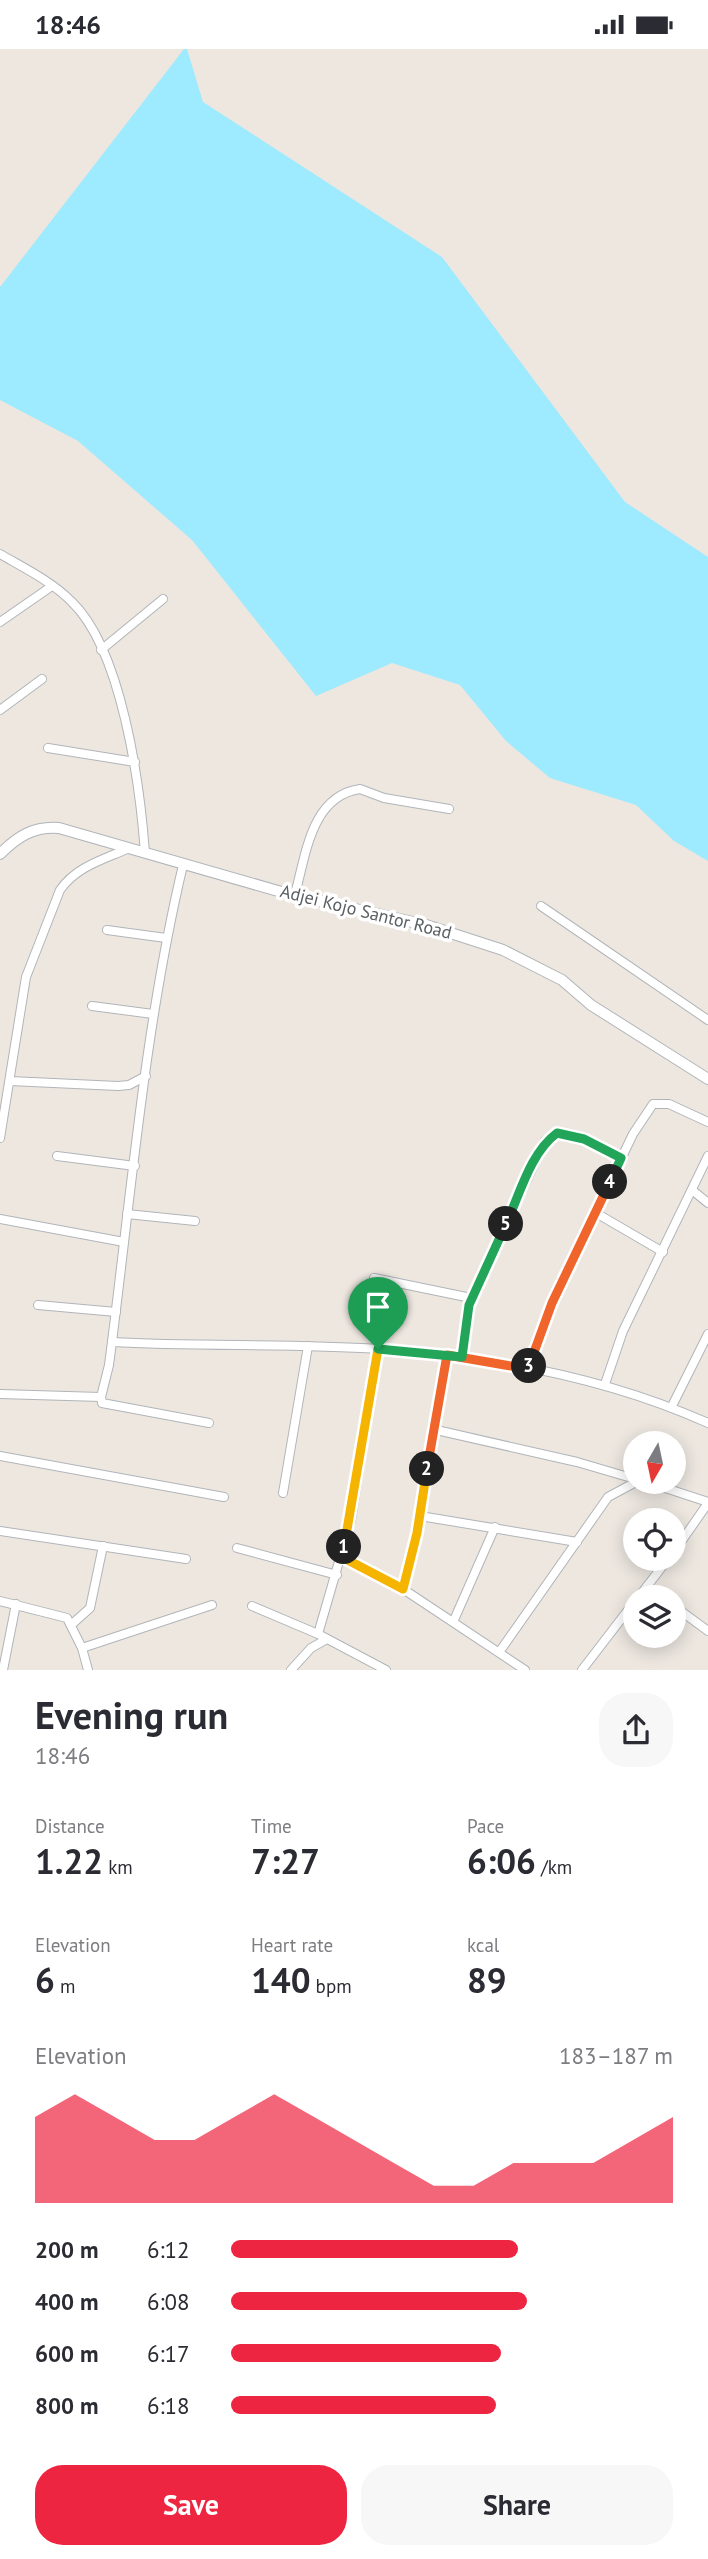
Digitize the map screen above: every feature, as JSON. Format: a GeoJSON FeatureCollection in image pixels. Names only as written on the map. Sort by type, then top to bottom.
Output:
{"type":"FeatureCollection","features":[{"type":"Feature","properties":{"kind":"street"},"geometry":{"type":"LineString","coordinates":[[0,554],[52,586],[81,612],[101,650],[131,737],[145,853]]}},
{"type":"Feature","properties":{"kind":"street"},"geometry":{"type":"LineString","coordinates":[[0,622],[52,586]]}},
{"type":"Feature","properties":{"kind":"street"},"geometry":{"type":"LineString","coordinates":[[101,650],[163,599]]}},
{"type":"Feature","properties":{"kind":"street"},"geometry":{"type":"LineString","coordinates":[[0,710],[42,679]]}},
{"type":"Feature","properties":{"kind":"street"},"geometry":{"type":"LineString","coordinates":[[48,748],[135,762]]}},
{"type":"Feature","properties":{"kind":"street"},"geometry":{"type":"LineString","coordinates":[[295,894],[320,814],[332,801],[360,789],[388,799],[449,809]]}},
{"type":"Feature","properties":{"kind":"street","name":"Adjei Kojo Santor Road"},"geometry":{"type":"LineString","coordinates":[[0,854],[24,834],[45,827],[60,828],[183,865],[426,925],[524,958],[707,1076]]}},
{"type":"Feature","properties":{"kind":"street"},"geometry":{"type":"LineString","coordinates":[[0,1138],[26,977],[60,890],[84,867],[127,849]]}},
{"type":"Feature","properties":{"kind":"street"},"geometry":{"type":"LineString","coordinates":[[183,865],[166,938],[153,1014],[116,1312],[102,1397],[103,1403],[209,1423]]}},
{"type":"Feature","properties":{"kind":"street"},"geometry":{"type":"LineString","coordinates":[[541,906],[708,1020]]}},
{"type":"Feature","properties":{"kind":"street"},"geometry":{"type":"LineString","coordinates":[[107,930],[166,938]]}},
{"type":"Feature","properties":{"kind":"street"},"geometry":{"type":"LineString","coordinates":[[92,1006],[153,1014]]}},
{"type":"Feature","properties":{"kind":"street"},"geometry":{"type":"LineString","coordinates":[[10,1081],[118,1086],[129,1085],[146,1076]]}},
{"type":"Feature","properties":{"kind":"street"},"geometry":{"type":"LineString","coordinates":[[528,1369],[552,1303],[621,1158],[653,1104],[669,1104],[708,1122]]}},
{"type":"Feature","properties":{"kind":"street"},"geometry":{"type":"LineString","coordinates":[[462,1357],[471,1298],[545,1142],[557,1133],[584,1139],[621,1158]]}},
{"type":"Feature","properties":{"kind":"street"},"geometry":{"type":"LineString","coordinates":[[57,1156],[135,1166]]}},
{"type":"Feature","properties":{"kind":"street"},"geometry":{"type":"LineString","coordinates":[[604,1384],[623,1331],[708,1156]]}},
{"type":"Feature","properties":{"kind":"street"},"geometry":{"type":"LineString","coordinates":[[692,1190],[708,1203]]}},
{"type":"Feature","properties":{"kind":"street"},"geometry":{"type":"LineString","coordinates":[[596,1213],[663,1252]]}},
{"type":"Feature","properties":{"kind":"street"},"geometry":{"type":"LineString","coordinates":[[127,1214],[195,1221]]}},
{"type":"Feature","properties":{"kind":"street"},"geometry":{"type":"LineString","coordinates":[[0,1220],[124,1243]]}},
{"type":"Feature","properties":{"kind":"street"},"geometry":{"type":"LineString","coordinates":[[374,1278],[471,1298]]}},
{"type":"Feature","properties":{"kind":"street"},"geometry":{"type":"LineString","coordinates":[[38,1305],[116,1312]]}},
{"type":"Feature","properties":{"kind":"street"},"geometry":{"type":"LineString","coordinates":[[672,1406],[708,1334]]}},
{"type":"Feature","properties":{"kind":"street"},"geometry":{"type":"LineString","coordinates":[[112,1342],[308,1346],[462,1357],[604,1384],[672,1406],[708,1423]]}},
{"type":"Feature","properties":{"kind":"street"},"geometry":{"type":"LineString","coordinates":[[283,1493],[308,1346]]}},
{"type":"Feature","properties":{"kind":"street"},"geometry":{"type":"LineString","coordinates":[[318,1634],[351,1520],[378,1349]]}},
{"type":"Feature","properties":{"kind":"street"},"geometry":{"type":"LineString","coordinates":[[403,1589],[420,1516],[432,1429],[447,1355]]}},
{"type":"Feature","properties":{"kind":"street"},"geometry":{"type":"LineString","coordinates":[[0,1394],[102,1397]]}},
{"type":"Feature","properties":{"kind":"street"},"geometry":{"type":"LineString","coordinates":[[432,1429],[577,1462],[623,1477]]}},
{"type":"Feature","properties":{"kind":"street"},"geometry":{"type":"LineString","coordinates":[[0,1456],[224,1497]]}},
{"type":"Feature","properties":{"kind":"street"},"geometry":{"type":"LineString","coordinates":[[500,1651],[608,1497],[623,1488]]}},
{"type":"Feature","properties":{"kind":"street"},"geometry":{"type":"LineString","coordinates":[[686,1495],[708,1502],[686,1534]]}},
{"type":"Feature","properties":{"kind":"street"},"geometry":{"type":"LineString","coordinates":[[420,1516],[577,1542]]}},
{"type":"Feature","properties":{"kind":"street"},"geometry":{"type":"LineString","coordinates":[[454,1621],[495,1527]]}},
{"type":"Feature","properties":{"kind":"street"},"geometry":{"type":"LineString","coordinates":[[0,1531],[186,1559]]}},
{"type":"Feature","properties":{"kind":"street"},"geometry":{"type":"LineString","coordinates":[[71,1625],[90,1608],[103,1546]]}},
{"type":"Feature","properties":{"kind":"street"},"geometry":{"type":"LineString","coordinates":[[237,1548],[337,1575]]}},
{"type":"Feature","properties":{"kind":"street"},"geometry":{"type":"LineString","coordinates":[[342,1557],[403,1589],[525,1670]]}},
{"type":"Feature","properties":{"kind":"street"},"geometry":{"type":"LineString","coordinates":[[648,1585],[659,1571]]}},
{"type":"Feature","properties":{"kind":"street"},"geometry":{"type":"LineString","coordinates":[[0,1601],[62,1615],[71,1625],[82,1648],[88,1670]]}},
{"type":"Feature","properties":{"kind":"street"},"geometry":{"type":"LineString","coordinates":[[3,1670],[16,1604]]}},
{"type":"Feature","properties":{"kind":"street"},"geometry":{"type":"LineString","coordinates":[[82,1648],[212,1605]]}},
{"type":"Feature","properties":{"kind":"street"},"geometry":{"type":"LineString","coordinates":[[252,1606],[318,1634],[384,1669]]}},
{"type":"Feature","properties":{"kind":"street"},"geometry":{"type":"LineString","coordinates":[[686,1615],[708,1631]]}},
{"type":"Feature","properties":{"kind":"street"},"geometry":{"type":"LineString","coordinates":[[586,1669],[623,1618]]}},
{"type":"Feature","properties":{"kind":"street"},"geometry":{"type":"LineString","coordinates":[[291,1670],[311,1648],[327,1639]]}},
{"type":"Feature","properties":{"kind":"water"},"geometry":{"type":"Polygon","coordinates":[[[184,49],[187,49],[203,102],[442,257],[625,502],[708,557],[708,861],[674,841],[636,805],[550,778],[506,741],[460,685],[392,663],[316,696],[192,540],[78,441],[0,400],[0,287],[184,49]]]}},
{"type":"Feature","properties":{"kind":"route"},"geometry":{"type":"LineString","coordinates":[[378,1349],[351,1520],[342,1557],[403,1589],[417,1533],[432,1429],[447,1355],[528,1369],[552,1303],[621,1158],[584,1139],[557,1133],[545,1142],[534,1161],[479,1287],[471,1298],[462,1357],[447,1355],[378,1349]]}}]}
